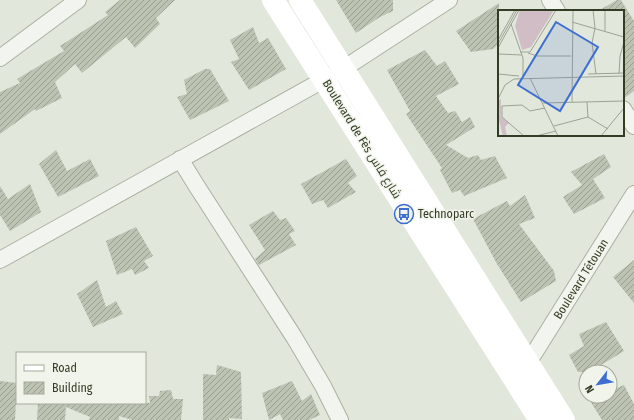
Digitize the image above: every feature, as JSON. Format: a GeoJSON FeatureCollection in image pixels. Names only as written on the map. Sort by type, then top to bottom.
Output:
{"type":"FeatureCollection","features":[{"type":"Feature","properties":{"kind":"main road","name":"Boulevard de Fès شارع فاس"},"geometry":{"type":"LineString","coordinates":[[273,0],[540,420]]}},
{"type":"Feature","properties":{"kind":"main road","name":"Boulevard de Fès شارع فاس"},"geometry":{"type":"LineString","coordinates":[[300,0],[564,420]]}},
{"type":"Feature","properties":{"kind":"street"},"geometry":{"type":"LineString","coordinates":[[0,58],[78,0]]}},
{"type":"Feature","properties":{"kind":"street"},"geometry":{"type":"LineString","coordinates":[[0,260],[343,69],[449,0]]}},
{"type":"Feature","properties":{"kind":"street"},"geometry":{"type":"LineString","coordinates":[[550,0],[556,10]]}},
{"type":"Feature","properties":{"kind":"street"},"geometry":{"type":"LineString","coordinates":[[624,111],[634,126]]}},
{"type":"Feature","properties":{"kind":"street"},"geometry":{"type":"LineString","coordinates":[[180,159],[301,349],[340,420]]}},
{"type":"Feature","properties":{"kind":"street","name":"Boulevard Tétouan"},"geometry":{"type":"LineString","coordinates":[[528,363],[634,194]]}},
{"type":"Feature","properties":{"kind":"building"},"geometry":{"type":"Polygon","coordinates":[[[120,0],[175,0],[156,18],[160,24],[135,48],[126,37],[82,73],[75,64],[55,82],[62,98],[36,111],[35,109],[0,134],[0,92],[20,83],[17,79],[64,51],[60,46],[108,15],[105,12],[120,0]]]}},
{"type":"Feature","properties":{"kind":"building"},"geometry":{"type":"Polygon","coordinates":[[[336,0],[393,0],[393,11],[380,17],[356,33],[336,0]]]}},
{"type":"Feature","properties":{"kind":"building"},"geometry":{"type":"Polygon","coordinates":[[[617,0],[621,0],[634,21],[634,91],[624,98],[624,10],[600,10],[617,0]]]}},
{"type":"Feature","properties":{"kind":"building"},"geometry":{"type":"Polygon","coordinates":[[[499,3],[498,45],[493,49],[471,52],[456,31],[499,3]]]}},
{"type":"Feature","properties":{"kind":"building"},"geometry":{"type":"Polygon","coordinates":[[[253,27],[259,43],[268,38],[286,69],[249,90],[231,62],[239,59],[230,40],[253,27]]]}},
{"type":"Feature","properties":{"kind":"building"},"geometry":{"type":"Polygon","coordinates":[[[425,50],[437,66],[445,61],[459,84],[436,96],[448,113],[455,111],[462,122],[470,117],[475,127],[446,145],[468,158],[478,155],[481,160],[495,156],[507,178],[464,196],[460,190],[452,193],[440,170],[442,168],[406,114],[410,111],[387,70],[425,50]]]}},
{"type":"Feature","properties":{"kind":"building"},"geometry":{"type":"Polygon","coordinates":[[[205,69],[210,69],[229,101],[190,120],[177,97],[187,94],[184,80],[205,69]]]}},
{"type":"Feature","properties":{"kind":"building"},"geometry":{"type":"Polygon","coordinates":[[[56,150],[67,171],[90,159],[99,176],[58,197],[39,164],[56,150]]]}},
{"type":"Feature","properties":{"kind":"building"},"geometry":{"type":"Polygon","coordinates":[[[604,154],[611,167],[593,179],[605,198],[574,214],[563,197],[582,185],[571,172],[604,154]]]}},
{"type":"Feature","properties":{"kind":"building"},"geometry":{"type":"Polygon","coordinates":[[[346,159],[357,176],[348,183],[356,192],[328,208],[323,200],[312,204],[301,184],[346,159]]]}},
{"type":"Feature","properties":{"kind":"building"},"geometry":{"type":"Polygon","coordinates":[[[30,184],[41,212],[10,231],[0,215],[0,186],[8,199],[30,184]]]}},
{"type":"Feature","properties":{"kind":"building"},"geometry":{"type":"Polygon","coordinates":[[[525,195],[535,218],[519,224],[554,271],[556,281],[521,302],[497,264],[473,219],[507,201],[510,206],[525,195]]]}},
{"type":"Feature","properties":{"kind":"building"},"geometry":{"type":"Polygon","coordinates":[[[273,211],[280,220],[286,218],[295,231],[289,234],[296,245],[259,265],[255,259],[265,250],[249,225],[273,211]]]}},
{"type":"Feature","properties":{"kind":"building"},"geometry":{"type":"Polygon","coordinates":[[[136,227],[153,256],[144,261],[149,268],[135,275],[132,269],[117,275],[106,241],[136,227]]]}},
{"type":"Feature","properties":{"kind":"building"},"geometry":{"type":"Polygon","coordinates":[[[634,260],[634,303],[613,277],[634,260]]]}},
{"type":"Feature","properties":{"kind":"building"},"geometry":{"type":"Polygon","coordinates":[[[97,280],[106,307],[116,301],[123,314],[93,327],[77,294],[97,280]]]}},
{"type":"Feature","properties":{"kind":"building"},"geometry":{"type":"Polygon","coordinates":[[[606,322],[624,351],[603,364],[578,364],[578,372],[569,355],[584,346],[579,334],[606,322]]]}},
{"type":"Feature","properties":{"kind":"building"},"geometry":{"type":"Polygon","coordinates":[[[217,365],[241,372],[242,419],[229,418],[229,420],[203,420],[203,374],[216,375],[217,365]]]}},
{"type":"Feature","properties":{"kind":"building"},"geometry":{"type":"Polygon","coordinates":[[[0,381],[16,383],[15,420],[0,420],[0,381]]]}},
{"type":"Feature","properties":{"kind":"building"},"geometry":{"type":"Polygon","coordinates":[[[292,381],[302,401],[311,394],[320,415],[309,420],[283,420],[280,414],[269,420],[262,393],[292,381]]]}},
{"type":"Feature","properties":{"kind":"building"},"geometry":{"type":"Polygon","coordinates":[[[624,385],[634,404],[634,420],[602,420],[592,404],[618,404],[618,388],[624,385]]]}},
{"type":"Feature","properties":{"kind":"building"},"geometry":{"type":"Polygon","coordinates":[[[171,390],[173,399],[183,399],[181,420],[132,420],[119,416],[119,420],[89,420],[90,417],[66,407],[65,420],[37,420],[38,404],[146,404],[150,403],[149,396],[159,396],[160,391],[171,390]]]}},
{"type":"Feature","properties":{"kind":"place","name":"Technoparc"},"geometry":{"type":"Point","coordinates":[404,214]}}]}
